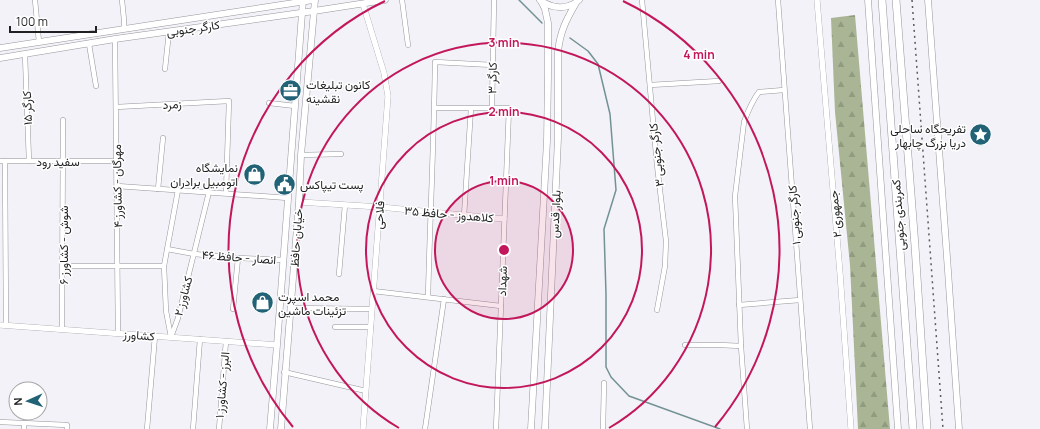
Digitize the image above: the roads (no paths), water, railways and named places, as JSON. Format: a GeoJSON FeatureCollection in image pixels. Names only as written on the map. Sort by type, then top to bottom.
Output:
{"type":"FeatureCollection","features":[{"type":"Feature","properties":{"kind":"highway","name":"کمربندی جنوبی"},"geometry":{"type":"LineString","coordinates":[[882,0],[913,429]]}},
{"type":"Feature","properties":{"kind":"highway","name":"کمربندی جنوبی"},"geometry":{"type":"LineString","coordinates":[[896,0],[915,246],[927,429]]}},
{"type":"Feature","properties":{"kind":"main road","name":"کارگر جنوبی"},"geometry":{"type":"LineString","coordinates":[[0,48],[314,0]]}},
{"type":"Feature","properties":{"kind":"main road","name":"خیابان حافظ"},"geometry":{"type":"LineString","coordinates":[[281,429],[284,372],[299,202],[301,155],[314,0]]}},
{"type":"Feature","properties":{"kind":"main road","name":"کارگر جنوبی"},"geometry":{"type":"LineString","coordinates":[[0,58],[115,39],[385,0]]}},
{"type":"Feature","properties":{"kind":"main road"},"geometry":{"type":"LineString","coordinates":[[868,0],[898,429]]}},
{"type":"Feature","properties":{"kind":"main road"},"geometry":{"type":"LineString","coordinates":[[928,0],[959,429]]}},
{"type":"Feature","properties":{"kind":"main road","name":"خیابان حافظ"},"geometry":{"type":"LineString","coordinates":[[270,429],[303,1]]}},
{"type":"Feature","properties":{"kind":"main road"},"geometry":{"type":"LineString","coordinates":[[541,1],[550,6],[558,7],[567,6],[578,1]]}},
{"type":"Feature","properties":{"kind":"main road","name":"بلوار قدس"},"geometry":{"type":"LineString","coordinates":[[531,429],[547,141],[548,23],[545,9],[541,1]]}},
{"type":"Feature","properties":{"kind":"main road","name":"بلوار قدس"},"geometry":{"type":"LineString","coordinates":[[545,429],[558,138],[558,52],[562,29],[566,19],[578,1]]}},
{"type":"Feature","properties":{"kind":"main road"},"geometry":{"type":"LineString","coordinates":[[23,44],[25,55]]}},
{"type":"Feature","properties":{"kind":"main road"},"geometry":{"type":"LineString","coordinates":[[282,283],[292,284]]}},
{"type":"Feature","properties":{"kind":"main road"},"geometry":{"type":"LineString","coordinates":[[534,376],[547,377]]}},
{"type":"Feature","properties":{"kind":"main road"},"geometry":{"type":"LineString","coordinates":[[271,416],[282,417]]}},
{"type":"Feature","properties":{"kind":"street"},"geometry":{"type":"LineString","coordinates":[[35,0],[39,42]]}},
{"type":"Feature","properties":{"kind":"street"},"geometry":{"type":"LineString","coordinates":[[122,0],[124,29]]}},
{"type":"Feature","properties":{"kind":"street"},"geometry":{"type":"LineString","coordinates":[[402,0],[408,45]]}},
{"type":"Feature","properties":{"kind":"street","name":"کارگر ۳"},"geometry":{"type":"LineString","coordinates":[[492,108],[494,0]]}},
{"type":"Feature","properties":{"kind":"street","name":"کارگر جنوبی ۳"},"geometry":{"type":"LineString","coordinates":[[642,0],[657,165],[666,241],[665,266],[657,310]]}},
{"type":"Feature","properties":{"kind":"street","name":"کارگر جنوبی ۱"},"geometry":{"type":"LineString","coordinates":[[778,0],[810,429]]}},
{"type":"Feature","properties":{"kind":"street","name":"جمهوری ۲"},"geometry":{"type":"LineString","coordinates":[[817,0],[840,273],[851,429]]}},
{"type":"Feature","properties":{"kind":"street","name":"فلاحی"},"geometry":{"type":"LineString","coordinates":[[363,4],[384,73],[388,96],[366,391],[365,429]]}},
{"type":"Feature","properties":{"kind":"street"},"geometry":{"type":"LineString","coordinates":[[165,69],[169,32]]}},
{"type":"Feature","properties":{"kind":"street","name":"مهرگان - کشاورز ۴"},"geometry":{"type":"LineString","coordinates":[[115,39],[118,333]]}},
{"type":"Feature","properties":{"kind":"street"},"geometry":{"type":"LineString","coordinates":[[89,44],[96,86]]}},
{"type":"Feature","properties":{"kind":"street","name":"کارگر ۱۵"},"geometry":{"type":"LineString","coordinates":[[25,55],[29,161]]}},
{"type":"Feature","properties":{"kind":"street"},"geometry":{"type":"LineString","coordinates":[[428,297],[435,108],[435,62],[493,65]]}},
{"type":"Feature","properties":{"kind":"street"},"geometry":{"type":"LineString","coordinates":[[650,85],[719,81]]}},
{"type":"Feature","properties":{"kind":"street"},"geometry":{"type":"LineString","coordinates":[[747,429],[741,346],[735,196],[744,122],[754,98],[759,92],[784,90]]}},
{"type":"Feature","properties":{"kind":"street","name":"زمرد"},"geometry":{"type":"LineString","coordinates":[[116,107],[229,102],[226,193]]}},
{"type":"Feature","properties":{"kind":"street"},"geometry":{"type":"LineString","coordinates":[[269,103],[295,106]]}},
{"type":"Feature","properties":{"kind":"street"},"geometry":{"type":"LineString","coordinates":[[435,108],[492,108]]}},
{"type":"Feature","properties":{"kind":"street"},"geometry":{"type":"LineString","coordinates":[[464,216],[471,108]]}},
{"type":"Feature","properties":{"kind":"street","name":"شهداد"},"geometry":{"type":"LineString","coordinates":[[492,108],[509,108],[496,429]]}},
{"type":"Feature","properties":{"kind":"street","name":"شوش - کشاورز ۶"},"geometry":{"type":"LineString","coordinates":[[62,329],[63,120]]}},
{"type":"Feature","properties":{"kind":"street"},"geometry":{"type":"LineString","coordinates":[[158,189],[164,138]]}},
{"type":"Feature","properties":{"kind":"street"},"geometry":{"type":"LineString","coordinates":[[301,155],[341,154]]}},
{"type":"Feature","properties":{"kind":"street","name":"سفید رود"},"geometry":{"type":"LineString","coordinates":[[3,162],[116,161]]}},
{"type":"Feature","properties":{"kind":"street"},"geometry":{"type":"LineString","coordinates":[[3,162],[3,325]]}},
{"type":"Feature","properties":{"kind":"street"},"geometry":{"type":"LineString","coordinates":[[117,186],[288,198]]}},
{"type":"Feature","properties":{"kind":"street"},"geometry":{"type":"LineString","coordinates":[[171,337],[166,311],[164,266],[178,190]]}},
{"type":"Feature","properties":{"kind":"street","name":"کشاورز ۲"},"geometry":{"type":"LineString","coordinates":[[171,337],[178,318],[209,192]]}},
{"type":"Feature","properties":{"kind":"street","name":"کلاهدوز - حافظ ۳۵"},"geometry":{"type":"LineString","coordinates":[[299,202],[380,207],[504,219]]}},
{"type":"Feature","properties":{"kind":"street"},"geometry":{"type":"LineString","coordinates":[[339,274],[346,205]]}},
{"type":"Feature","properties":{"kind":"street","name":"انصار - حافظ ۴۶"},"geometry":{"type":"LineString","coordinates":[[167,250],[238,258],[284,260]]}},
{"type":"Feature","properties":{"kind":"street"},"geometry":{"type":"LineString","coordinates":[[234,309],[238,258]]}},
{"type":"Feature","properties":{"kind":"street"},"geometry":{"type":"LineString","coordinates":[[63,266],[164,266]]}},
{"type":"Feature","properties":{"kind":"street"},"geometry":{"type":"LineString","coordinates":[[373,291],[501,306]]}},
{"type":"Feature","properties":{"kind":"street"},"geometry":{"type":"LineString","coordinates":[[425,429],[444,299]]}},
{"type":"Feature","properties":{"kind":"street"},"geometry":{"type":"LineString","coordinates":[[739,305],[800,300]]}},
{"type":"Feature","properties":{"kind":"street"},"geometry":{"type":"LineString","coordinates":[[290,308],[372,309]]}},
{"type":"Feature","properties":{"kind":"street","name":"کشاورز"},"geometry":{"type":"LineString","coordinates":[[3,325],[277,345]]}},
{"type":"Feature","properties":{"kind":"street"},"geometry":{"type":"LineString","coordinates":[[335,327],[371,327]]}},
{"type":"Feature","properties":{"kind":"street"},"geometry":{"type":"LineString","coordinates":[[147,429],[155,336]]}},
{"type":"Feature","properties":{"kind":"street"},"geometry":{"type":"LineString","coordinates":[[193,429],[200,340]]}},
{"type":"Feature","properties":{"kind":"street","name":"البرز - کشاورز ۱"},"geometry":{"type":"LineString","coordinates":[[219,429],[226,341]]}},
{"type":"Feature","properties":{"kind":"street"},"geometry":{"type":"LineString","coordinates":[[685,345],[720,344],[741,346]]}},
{"type":"Feature","properties":{"kind":"street"},"geometry":{"type":"LineString","coordinates":[[284,372],[366,391]]}},
{"type":"Feature","properties":{"kind":"street"},"geometry":{"type":"LineString","coordinates":[[603,429],[604,383]]}},
{"type":"Feature","properties":{"kind":"street"},"geometry":{"type":"LineString","coordinates":[[0,422],[67,427]]}},
{"type":"Feature","properties":{"kind":"street"},"geometry":{"type":"LineString","coordinates":[[24,423],[24,429]]}},
{"type":"Feature","properties":{"kind":"waterway"},"geometry":{"type":"LineString","coordinates":[[519,0],[542,23]]}},
{"type":"Feature","properties":{"kind":"waterway"},"geometry":{"type":"LineString","coordinates":[[570,38],[588,51],[598,64],[610,114],[616,190],[604,229],[606,367],[611,377],[629,396],[720,429]]}},
{"type":"Feature","properties":{"kind":"railway"},"geometry":{"type":"LineString","coordinates":[[912,0],[943,429]]}},
{"type":"Feature","properties":{"kind":"place","name":"کانون تبلیغات نقشینه"},"geometry":{"type":"Point","coordinates":[291,91]}},
{"type":"Feature","properties":{"kind":"place","name":"تفریحگاه ساحلی دریا بزرگ چابهار"},"geometry":{"type":"Point","coordinates":[981,135]}},
{"type":"Feature","properties":{"kind":"place","name":"نمایشگاه اتومبیل برادران"},"geometry":{"type":"Point","coordinates":[254,174]}},
{"type":"Feature","properties":{"kind":"place","name":"پست تیپاکس"},"geometry":{"type":"Point","coordinates":[285,184]}},
{"type":"Feature","properties":{"kind":"place","name":"محمد اسپرت تزئینات ماشین"},"geometry":{"type":"Point","coordinates":[262,303]}}]}
